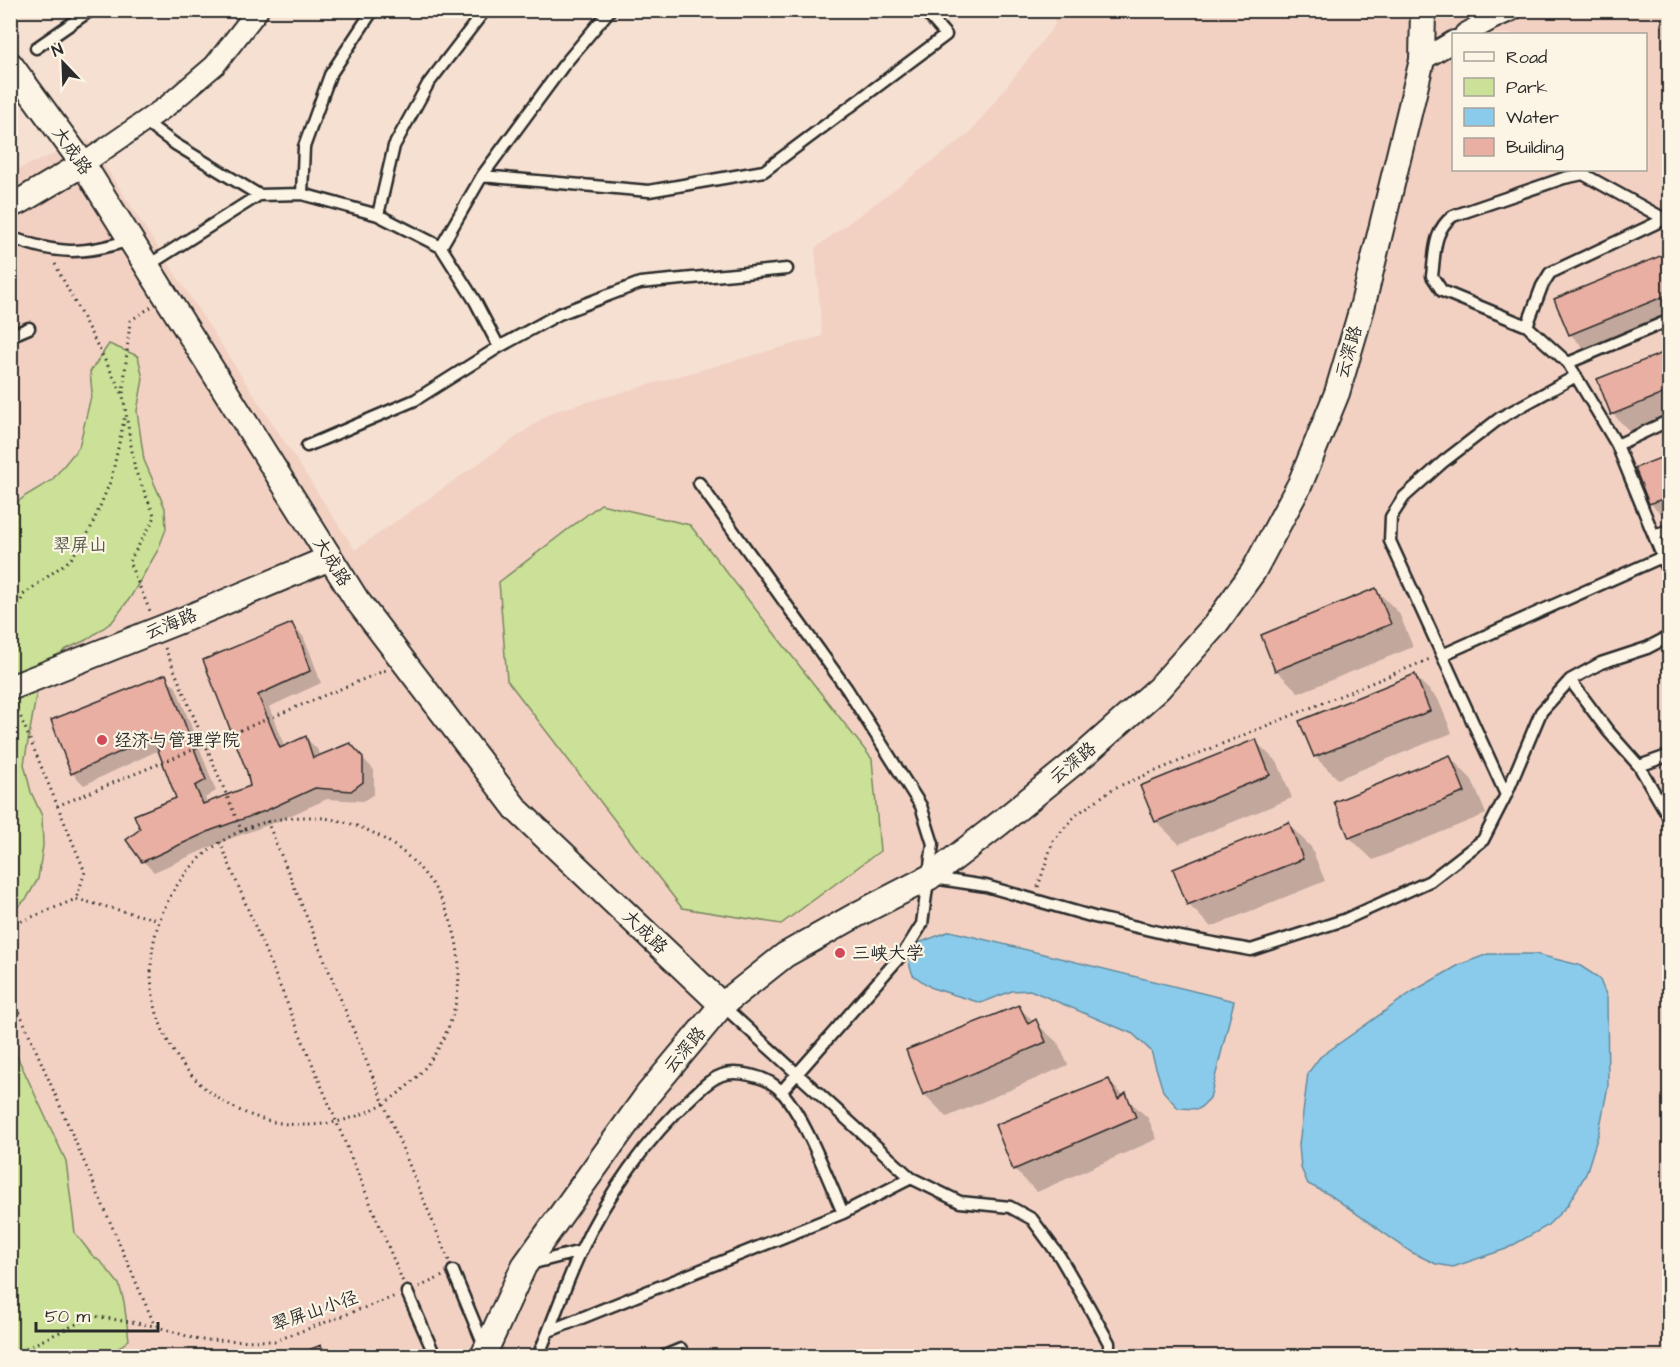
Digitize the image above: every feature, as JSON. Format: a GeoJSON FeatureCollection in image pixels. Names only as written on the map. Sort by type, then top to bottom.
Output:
{"type":"FeatureCollection","features":[{"type":"Feature","properties":{"kind":"street"},"geometry":{"type":"LineString","coordinates":[[10,205],[21,201],[82,164],[167,106],[215,65],[258,10]]}},
{"type":"Feature","properties":{"kind":"street","name":"云深路"},"geometry":{"type":"LineString","coordinates":[[484,1354],[524,1266],[648,1094],[722,1005],[785,955],[930,877],[1085,754],[1159,688],[1215,625],[1253,572],[1300,484],[1337,393],[1362,308],[1422,60],[1423,10]]}},
{"type":"Feature","properties":{"kind":"street"},"geometry":{"type":"LineString","coordinates":[[1467,33],[1512,10]]}},
{"type":"Feature","properties":{"kind":"street"},"geometry":{"type":"LineString","coordinates":[[1422,60],[1452,42]]}},
{"type":"Feature","properties":{"kind":"street","name":"大成路"},"geometry":{"type":"LineString","coordinates":[[10,64],[82,164],[356,599],[404,663],[517,810],[722,1005]]}},
{"type":"Feature","properties":{"kind":"street","name":"云海路"},"geometry":{"type":"LineString","coordinates":[[13,696],[158,630],[330,558]]}},
{"type":"Feature","properties":{"kind":"lane"},"geometry":{"type":"LineString","coordinates":[[36,48],[91,10]]}},
{"type":"Feature","properties":{"kind":"lane"},"geometry":{"type":"LineString","coordinates":[[302,194],[304,147],[330,75],[373,10]]}},
{"type":"Feature","properties":{"kind":"lane"},"geometry":{"type":"LineString","coordinates":[[378,215],[394,146],[428,84],[485,10]]}},
{"type":"Feature","properties":{"kind":"lane"},"geometry":{"type":"LineString","coordinates":[[441,247],[482,176],[563,66],[610,10]]}},
{"type":"Feature","properties":{"kind":"lane"},"geometry":{"type":"LineString","coordinates":[[482,176],[649,191],[764,171],[946,35],[924,10]]}},
{"type":"Feature","properties":{"kind":"lane"},"geometry":{"type":"LineString","coordinates":[[144,121],[175,144],[259,195]]}},
{"type":"Feature","properties":{"kind":"lane"},"geometry":{"type":"LineString","coordinates":[[1667,221],[1583,174],[1564,178],[1453,216],[1443,223],[1438,234],[1432,276],[1442,291],[1527,326],[1568,363],[1617,445],[1670,575]]}},
{"type":"Feature","properties":{"kind":"lane"},"geometry":{"type":"LineString","coordinates":[[147,266],[259,195],[302,194],[378,215],[441,247],[475,300],[499,348]]}},
{"type":"Feature","properties":{"kind":"lane"},"geometry":{"type":"LineString","coordinates":[[1527,326],[1542,286],[1550,273],[1667,221]]}},
{"type":"Feature","properties":{"kind":"lane"},"geometry":{"type":"LineString","coordinates":[[10,237],[47,249],[86,252],[130,240]]}},
{"type":"Feature","properties":{"kind":"lane"},"geometry":{"type":"LineString","coordinates":[[307,446],[415,400],[559,314],[640,283],[787,269]]}},
{"type":"Feature","properties":{"kind":"lane"},"geometry":{"type":"LineString","coordinates":[[1568,363],[1670,320]]}},
{"type":"Feature","properties":{"kind":"lane"},"geometry":{"type":"LineString","coordinates":[[10,336],[29,328]]}},
{"type":"Feature","properties":{"kind":"lane"},"geometry":{"type":"LineString","coordinates":[[1506,795],[1390,541],[1391,518],[1404,497],[1484,430],[1500,418],[1576,376]]}},
{"type":"Feature","properties":{"kind":"lane"},"geometry":{"type":"LineString","coordinates":[[1617,445],[1670,420]]}},
{"type":"Feature","properties":{"kind":"lane"},"geometry":{"type":"LineString","coordinates":[[699,483],[847,689],[921,806],[933,844],[922,924],[908,946],[781,1092]]}},
{"type":"Feature","properties":{"kind":"lane"},"geometry":{"type":"LineString","coordinates":[[1654,536],[1670,529]]}},
{"type":"Feature","properties":{"kind":"lane"},"geometry":{"type":"LineString","coordinates":[[1442,655],[1662,557]]}},
{"type":"Feature","properties":{"kind":"lane"},"geometry":{"type":"LineString","coordinates":[[930,877],[986,886],[1094,917],[1180,937],[1251,950],[1344,920],[1430,880],[1484,840],[1541,712],[1570,680],[1601,663],[1647,648],[1670,636]]}},
{"type":"Feature","properties":{"kind":"lane"},"geometry":{"type":"LineString","coordinates":[[1570,680],[1608,731],[1639,766],[1670,819]]}},
{"type":"Feature","properties":{"kind":"lane"},"geometry":{"type":"LineString","coordinates":[[1639,766],[1670,755]]}},
{"type":"Feature","properties":{"kind":"lane"},"geometry":{"type":"LineString","coordinates":[[722,1005],[911,1178],[960,1202],[1010,1207],[1032,1219],[1060,1257],[1088,1305],[1109,1344],[1109,1356]]}},
{"type":"Feature","properties":{"kind":"lane"},"geometry":{"type":"LineString","coordinates":[[538,1356],[581,1251],[602,1211],[650,1139],[710,1081],[723,1074],[744,1073],[774,1084],[781,1092],[804,1125],[843,1213]]}},
{"type":"Feature","properties":{"kind":"lane"},"geometry":{"type":"LineString","coordinates":[[549,1331],[843,1213],[911,1178]]}},
{"type":"Feature","properties":{"kind":"lane"},"geometry":{"type":"LineString","coordinates":[[524,1266],[581,1251]]}},
{"type":"Feature","properties":{"kind":"lane"},"geometry":{"type":"LineString","coordinates":[[453,1271],[484,1354]]}},
{"type":"Feature","properties":{"kind":"lane"},"geometry":{"type":"LineString","coordinates":[[407,1292],[435,1356]]}},
{"type":"Feature","properties":{"kind":"lane"},"geometry":{"type":"LineString","coordinates":[[664,1356],[681,1349]]}},
{"type":"Feature","properties":{"kind":"path"},"geometry":{"type":"LineString","coordinates":[[47,249],[123,395]]}},
{"type":"Feature","properties":{"kind":"path"},"geometry":{"type":"LineString","coordinates":[[154,305],[130,321],[123,395],[135,470],[155,517],[129,562],[242,832]]}},
{"type":"Feature","properties":{"kind":"path"},"geometry":{"type":"LineString","coordinates":[[10,628],[22,595],[71,559],[90,530],[111,480],[126,412]]}},
{"type":"Feature","properties":{"kind":"path"},"geometry":{"type":"LineString","coordinates":[[1034,900],[1053,841],[1076,815],[1114,788],[1442,655]]}},
{"type":"Feature","properties":{"kind":"path"},"geometry":{"type":"LineString","coordinates":[[57,807],[404,663]]}},
{"type":"Feature","properties":{"kind":"path"},"geometry":{"type":"LineString","coordinates":[[13,696],[84,872],[76,899]]}},
{"type":"Feature","properties":{"kind":"path"},"geometry":{"type":"LineString","coordinates":[[318,817],[368,829],[412,858],[443,899],[459,948],[458,1000],[440,1048],[407,1088],[363,1116],[313,1126],[263,1121],[217,1100],[180,1065],[157,1020],[149,970],[158,920],[183,876],[220,841],[242,832],[267,821],[318,817]]}},
{"type":"Feature","properties":{"kind":"path"},"geometry":{"type":"LineString","coordinates":[[267,821],[453,1271]]}},
{"type":"Feature","properties":{"kind":"path"},"geometry":{"type":"LineString","coordinates":[[220,841],[407,1292]]}},
{"type":"Feature","properties":{"kind":"path"},"geometry":{"type":"LineString","coordinates":[[10,926],[76,899],[158,920]]}},
{"type":"Feature","properties":{"kind":"path"},"geometry":{"type":"LineString","coordinates":[[10,990],[155,1326]]}},
{"type":"Feature","properties":{"kind":"path","name":"翠屏山小径"},"geometry":{"type":"LineString","coordinates":[[10,1356],[93,1316],[155,1326],[199,1340],[275,1341],[407,1292],[453,1271]]}},
{"type":"Feature","properties":{"kind":"shaded area","name":"三峡大学"},"geometry":{"type":"Polygon","coordinates":[[[1052,11],[1669,11],[1669,1356],[11,1356],[11,172],[88,140],[355,550],[552,412],[822,336],[815,248],[969,134],[1055,25],[1052,11]]]}},
{"type":"Feature","properties":{"kind":"green space","name":"翠屏山"},"geometry":{"type":"Polygon","coordinates":[[[109,344],[138,356],[143,379],[137,411],[144,460],[165,508],[166,529],[158,550],[130,598],[112,622],[86,640],[64,650],[37,691],[24,764],[31,792],[42,816],[43,846],[38,879],[27,898],[11,913],[11,508],[25,496],[52,480],[79,447],[92,392],[90,372],[109,344]]]}},
{"type":"Feature","properties":{"kind":"green space"},"geometry":{"type":"Polygon","coordinates":[[[601,504],[690,525],[872,759],[880,851],[781,924],[682,908],[507,680],[499,582],[601,504]]]}},
{"type":"Feature","properties":{"kind":"green space"},"geometry":{"type":"Polygon","coordinates":[[[10,1041],[66,1161],[75,1233],[119,1284],[129,1340],[108,1356],[11,1356],[10,1041]]]}},
{"type":"Feature","properties":{"kind":"water"},"geometry":{"type":"Polygon","coordinates":[[[950,931],[1234,1001],[1210,1098],[1199,1109],[1178,1108],[1163,1091],[1151,1051],[1133,1034],[1030,990],[1012,991],[981,1003],[932,988],[913,975],[908,947],[950,931]]]}},
{"type":"Feature","properties":{"kind":"water"},"geometry":{"type":"Polygon","coordinates":[[[1488,954],[1535,954],[1579,965],[1599,978],[1607,997],[1608,1086],[1599,1132],[1586,1174],[1567,1206],[1547,1226],[1506,1249],[1453,1267],[1436,1264],[1411,1252],[1330,1195],[1308,1184],[1301,1168],[1299,1145],[1308,1073],[1320,1057],[1412,992],[1459,965],[1488,954]]]}},
{"type":"Feature","properties":{"kind":"building"},"geometry":{"type":"Polygon","coordinates":[[[1670,252],[1670,294],[1569,335],[1554,299],[1670,252]]]}},
{"type":"Feature","properties":{"kind":"building"},"geometry":{"type":"Polygon","coordinates":[[[1670,350],[1670,391],[1611,415],[1597,379],[1670,350]]]}},
{"type":"Feature","properties":{"kind":"building"},"geometry":{"type":"Polygon","coordinates":[[[1670,454],[1670,496],[1649,504],[1635,468],[1670,454]]]}},
{"type":"Feature","properties":{"kind":"building"},"geometry":{"type":"Polygon","coordinates":[[[1376,588],[1391,624],[1275,671],[1261,635],[1376,588]]]}},
{"type":"Feature","properties":{"kind":"building","name":"经济与管理学院"},"geometry":{"type":"Polygon","coordinates":[[[292,623],[310,671],[258,695],[280,748],[306,736],[313,758],[350,743],[363,757],[363,782],[351,791],[315,788],[265,811],[212,830],[142,862],[126,840],[140,829],[134,815],[176,798],[153,737],[71,774],[51,720],[166,674],[206,780],[195,786],[203,804],[250,786],[247,772],[203,660],[292,623]]]}},
{"type":"Feature","properties":{"kind":"building"},"geometry":{"type":"Polygon","coordinates":[[[1415,674],[1430,711],[1314,757],[1299,721],[1415,674]]]}},
{"type":"Feature","properties":{"kind":"building"},"geometry":{"type":"Polygon","coordinates":[[[1256,739],[1270,775],[1155,822],[1140,786],[1256,739]]]}},
{"type":"Feature","properties":{"kind":"building"},"geometry":{"type":"Polygon","coordinates":[[[1450,755],[1465,792],[1349,838],[1334,802],[1450,755]]]}},
{"type":"Feature","properties":{"kind":"building"},"geometry":{"type":"Polygon","coordinates":[[[1289,822],[1303,859],[1187,905],[1173,869],[1289,822]]]}},
{"type":"Feature","properties":{"kind":"building"},"geometry":{"type":"Polygon","coordinates":[[[1019,1005],[1028,1024],[1036,1019],[1046,1042],[923,1095],[906,1050],[1019,1005]]]}},
{"type":"Feature","properties":{"kind":"building"},"geometry":{"type":"Polygon","coordinates":[[[1109,1079],[1118,1099],[1126,1093],[1136,1117],[1013,1170],[995,1125],[1109,1079]]]}},
{"type":"Feature","properties":{"kind":"building"},"geometry":{"type":"Polygon","coordinates":[[[321,1345],[326,1356],[294,1356],[321,1345]]]}},
{"type":"Feature","properties":{"kind":"place","name":"经济与管理学院"},"geometry":{"type":"Point","coordinates":[102,740]}},
{"type":"Feature","properties":{"kind":"place","name":"三峡大学"},"geometry":{"type":"Point","coordinates":[840,953]}}]}
